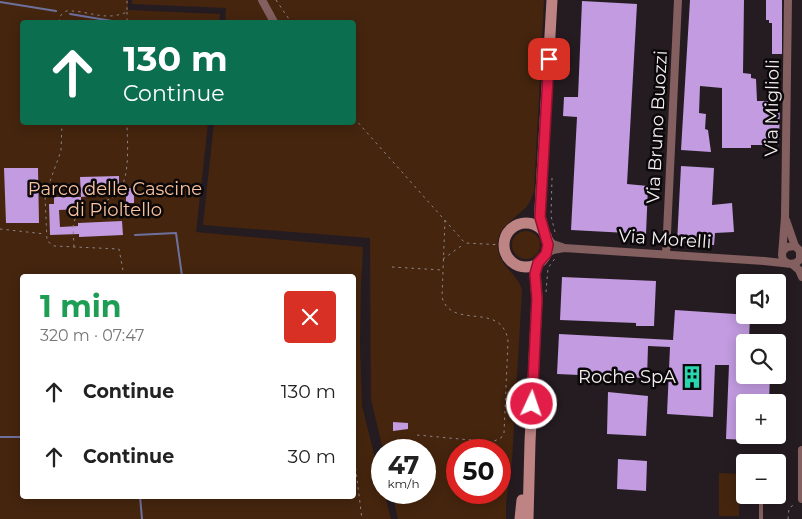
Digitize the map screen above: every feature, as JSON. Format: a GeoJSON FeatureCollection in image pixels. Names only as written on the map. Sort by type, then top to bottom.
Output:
{"type":"FeatureCollection","features":[{"type":"Feature","properties":{"kind":"main road"},"geometry":{"type":"LineString","coordinates":[[528,519],[537,299],[535,274],[538,263],[546,254],[548,245],[540,217],[552,0]]}},
{"type":"Feature","properties":{"kind":"main road"},"geometry":{"type":"LineString","coordinates":[[537,299],[531,283],[518,265],[509,258],[504,245],[511,228],[531,215],[541,195]]}},
{"type":"Feature","properties":{"kind":"main road"},"geometry":{"type":"LineString","coordinates":[[519,224],[534,224],[546,234]]}},
{"type":"Feature","properties":{"kind":"main road"},"geometry":{"type":"LineString","coordinates":[[518,265],[527,267],[538,263]]}},
{"type":"Feature","properties":{"kind":"main road"},"geometry":{"type":"LineString","coordinates":[[520,519],[530,442]]}},
{"type":"Feature","properties":{"kind":"street"},"geometry":{"type":"LineString","coordinates":[[262,0],[273,20]]}},
{"type":"Feature","properties":{"kind":"street","name":"Via Bruno Buozzi"},"geometry":{"type":"LineString","coordinates":[[666,254],[678,0]]}},
{"type":"Feature","properties":{"kind":"street","name":"Via Miglioli"},"geometry":{"type":"LineString","coordinates":[[782,253],[785,217],[788,0]]}},
{"type":"Feature","properties":{"kind":"street"},"geometry":{"type":"LineString","coordinates":[[785,217],[795,246],[800,251],[801,259],[790,264]]}},
{"type":"Feature","properties":{"kind":"street","name":"Via Morelli"},"geometry":{"type":"LineString","coordinates":[[546,234],[553,244],[564,248]]}},
{"type":"Feature","properties":{"kind":"street"},"geometry":{"type":"LineString","coordinates":[[795,246],[787,247],[782,253],[783,260],[799,270],[802,278]]}},
{"type":"Feature","properties":{"kind":"street","name":"Via Morelli"},"geometry":{"type":"LineString","coordinates":[[546,254],[564,248],[790,264]]}},
{"type":"Feature","properties":{"kind":"street","name":"Via Morelli"},"geometry":{"type":"LineString","coordinates":[[764,261],[774,260],[782,253]]}},
{"type":"Feature","properties":{"kind":"street"},"geometry":{"type":"LineString","coordinates":[[802,450],[802,499]]}},
{"type":"Feature","properties":{"kind":"lane"},"geometry":{"type":"LineString","coordinates":[[761,504],[761,519]]}},
{"type":"Feature","properties":{"kind":"path"},"geometry":{"type":"LineString","coordinates":[[127,0],[127,20]]}},
{"type":"Feature","properties":{"kind":"path"},"geometry":{"type":"LineString","coordinates":[[276,0],[290,20]]}},
{"type":"Feature","properties":{"kind":"path"},"geometry":{"type":"LineString","coordinates":[[59,20],[60,16],[66,11],[109,17],[127,12]]}},
{"type":"Feature","properties":{"kind":"path"},"geometry":{"type":"LineString","coordinates":[[356,120],[465,243]]}},
{"type":"Feature","properties":{"kind":"path"},"geometry":{"type":"LineString","coordinates":[[62,125],[61,151],[45,195],[47,241],[50,244],[74,247],[119,249],[124,274]]}},
{"type":"Feature","properties":{"kind":"path"},"geometry":{"type":"LineString","coordinates":[[74,247],[73,227],[75,219],[114,196],[124,185],[127,160],[127,125]]}},
{"type":"Feature","properties":{"kind":"path"},"geometry":{"type":"LineString","coordinates":[[417,435],[492,442],[501,438],[504,433],[508,341],[506,331],[497,322],[489,318],[461,314],[449,310],[442,297],[445,220]]}},
{"type":"Feature","properties":{"kind":"path"},"geometry":{"type":"LineString","coordinates":[[0,229],[46,234]]}},
{"type":"Feature","properties":{"kind":"path"},"geometry":{"type":"LineString","coordinates":[[443,259],[465,243],[504,245]]}},
{"type":"Feature","properties":{"kind":"path"},"geometry":{"type":"LineString","coordinates":[[392,267],[443,270]]}},
{"type":"Feature","properties":{"kind":"path"},"geometry":{"type":"LineString","coordinates":[[356,472],[362,519]]}},
{"type":"Feature","properties":{"kind":"path"},"geometry":{"type":"LineString","coordinates":[[788,519],[789,508],[802,499]]}},
{"type":"Feature","properties":{"kind":"green space","name":"Parco delle Cascine di Pioltello"},"geometry":{"type":"Polygon","coordinates":[[[0,0],[128,0],[128,10],[220,14],[219,20],[20,20],[20,125],[208,125],[196,232],[363,247],[360,343],[362,406],[371,442],[371,504],[387,504],[391,519],[0,519],[0,0]]]}},
{"type":"Feature","properties":{"kind":"green space"},"geometry":{"type":"Polygon","coordinates":[[[132,0],[544,0],[534,192],[527,206],[500,233],[497,246],[501,259],[522,290],[511,467],[511,439],[446,439],[446,504],[506,504],[506,519],[398,519],[395,504],[436,504],[436,439],[380,439],[371,399],[370,238],[203,225],[214,125],[356,125],[356,20],[225,20],[226,8],[132,4],[132,0]]]}},
{"type":"Feature","properties":{"kind":"green space"},"geometry":{"type":"Polygon","coordinates":[[[526,231],[536,235],[540,245],[536,255],[526,259],[516,255],[512,245],[516,235],[526,231]]]}},
{"type":"Feature","properties":{"kind":"green space"},"geometry":{"type":"Polygon","coordinates":[[[719,473],[736,474],[736,504],[739,504],[739,516],[719,516],[719,473]]]}},
{"type":"Feature","properties":{"kind":"building"},"geometry":{"type":"Polygon","coordinates":[[[690,0],[744,0],[743,73],[751,74],[751,78],[756,79],[757,101],[780,101],[779,145],[751,145],[751,148],[722,148],[722,88],[700,86],[699,113],[706,114],[705,129],[708,130],[711,152],[681,150],[690,0]]]}},
{"type":"Feature","properties":{"kind":"building"},"geometry":{"type":"Polygon","coordinates":[[[766,0],[782,0],[782,54],[772,54],[772,23],[766,20],[766,0]]]}},
{"type":"Feature","properties":{"kind":"building"},"geometry":{"type":"Polygon","coordinates":[[[582,1],[637,4],[627,184],[648,186],[646,234],[571,230],[577,117],[563,116],[564,97],[578,97],[582,1]]]}},
{"type":"Feature","properties":{"kind":"building"},"geometry":{"type":"Polygon","coordinates":[[[681,166],[714,168],[712,205],[732,203],[734,232],[715,233],[714,245],[677,243],[681,166]]]}},
{"type":"Feature","properties":{"kind":"building"},"geometry":{"type":"Polygon","coordinates":[[[4,168],[38,168],[39,223],[6,223],[4,168]]]}},
{"type":"Feature","properties":{"kind":"building"},"geometry":{"type":"Polygon","coordinates":[[[119,176],[119,184],[90,185],[91,196],[81,197],[80,177],[119,176]]]}},
{"type":"Feature","properties":{"kind":"building"},"geometry":{"type":"Polygon","coordinates":[[[126,188],[134,188],[134,203],[126,203],[126,188]]]}},
{"type":"Feature","properties":{"kind":"building"},"geometry":{"type":"Polygon","coordinates":[[[54,197],[81,197],[81,209],[59,210],[60,227],[78,226],[78,223],[122,221],[123,235],[79,237],[79,234],[50,235],[49,204],[54,204],[54,197]]]}},
{"type":"Feature","properties":{"kind":"building","name":"Roche SpA"},"geometry":{"type":"Polygon","coordinates":[[[562,277],[656,281],[654,326],[636,326],[636,323],[560,320],[562,277]]]}},
{"type":"Feature","properties":{"kind":"building","name":"Roche SpA"},"geometry":{"type":"Polygon","coordinates":[[[675,310],[736,314],[736,324],[750,324],[749,334],[736,334],[736,384],[770,384],[769,394],[736,394],[736,439],[726,439],[729,365],[715,365],[713,417],[667,414],[670,347],[648,346],[647,378],[557,374],[559,334],[673,340],[675,310]]]}},
{"type":"Feature","properties":{"kind":"building","name":"Roche SpA"},"geometry":{"type":"Polygon","coordinates":[[[608,392],[648,396],[646,436],[607,434],[608,392]]]}},
{"type":"Feature","properties":{"kind":"building"},"geometry":{"type":"Polygon","coordinates":[[[393,422],[408,423],[408,429],[393,431],[393,422]]]}},
{"type":"Feature","properties":{"kind":"building"},"geometry":{"type":"Polygon","coordinates":[[[618,459],[647,461],[646,491],[617,489],[618,459]]]}},
{"type":"Feature","properties":{"kind":"waterway"},"geometry":{"type":"LineString","coordinates":[[0,2],[56,11]]}},
{"type":"Feature","properties":{"kind":"waterway"},"geometry":{"type":"LineString","coordinates":[[70,14],[106,20]]}},
{"type":"Feature","properties":{"kind":"waterway"},"geometry":{"type":"LineString","coordinates":[[135,235],[176,233],[182,274]]}},
{"type":"Feature","properties":{"kind":"waterway"},"geometry":{"type":"LineString","coordinates":[[0,437],[20,437]]}},
{"type":"Feature","properties":{"kind":"waterway"},"geometry":{"type":"LineString","coordinates":[[140,499],[142,519]]}},
{"type":"Feature","properties":{"kind":"place","name":"Roche SpA"},"geometry":{"type":"Point","coordinates":[692,377]}},
{"type":"Feature","properties":{"kind":"route"},"geometry":{"type":"LineString","coordinates":[[532,404],[537,299],[535,274],[538,263],[546,254],[548,245],[540,217],[549,59]]}}]}
